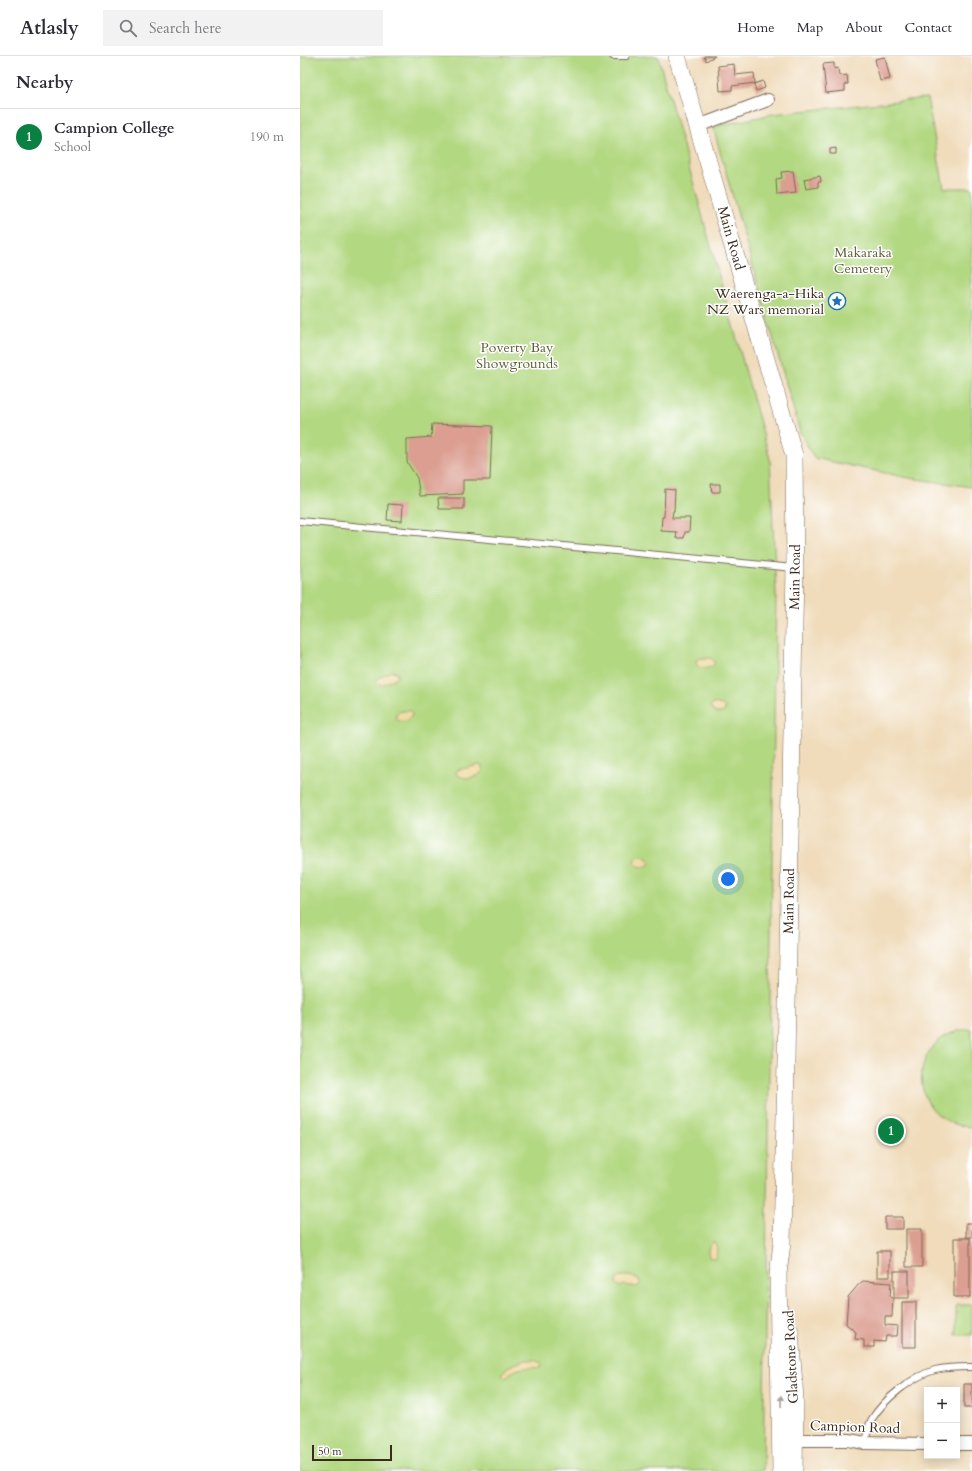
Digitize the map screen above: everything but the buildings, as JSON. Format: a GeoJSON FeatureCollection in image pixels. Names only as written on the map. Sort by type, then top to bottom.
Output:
{"type":"FeatureCollection","features":[{"type":"Feature","properties":{"kind":"main road","name":"Main Road"},"geometry":{"type":"LineString","coordinates":[[677,56],[794,455],[795,568],[785,1115]]}},
{"type":"Feature","properties":{"kind":"main road","name":"Gladstone Road"},"geometry":{"type":"LineString","coordinates":[[782,1471],[795,1399],[789,1316],[788,1274],[782,1243],[785,1115]]}},
{"type":"Feature","properties":{"kind":"main road","name":"Gladstone Road"},"geometry":{"type":"LineString","coordinates":[[788,1440],[794,1471]]}},
{"type":"Feature","properties":{"kind":"street"},"geometry":{"type":"LineString","coordinates":[[698,126],[768,100]]}},
{"type":"Feature","properties":{"kind":"street","name":"Campion Road"},"geometry":{"type":"LineString","coordinates":[[788,1440],[849,1440],[865,1443],[924,1444]]}},
{"type":"Feature","properties":{"kind":"street"},"geometry":{"type":"LineString","coordinates":[[960,1444],[972,1444]]}},
{"type":"Feature","properties":{"kind":"lane"},"geometry":{"type":"LineString","coordinates":[[614,56],[626,56]]}},
{"type":"Feature","properties":{"kind":"lane"},"geometry":{"type":"LineString","coordinates":[[300,521],[795,568]]}},
{"type":"Feature","properties":{"kind":"lane"},"geometry":{"type":"LineString","coordinates":[[865,1443],[871,1420],[875,1414],[884,1403],[908,1384],[934,1371],[955,1367],[972,1367]]}},
{"type":"Feature","properties":{"kind":"green space","name":"Poverty Bay Showgrounds"},"geometry":{"type":"Polygon","coordinates":[[[300,56],[658,56],[770,459],[776,593],[763,1471],[300,1471],[300,56]]]}},
{"type":"Feature","properties":{"kind":"green space","name":"Makaraka Cemetery"},"geometry":{"type":"Polygon","coordinates":[[[927,98],[944,188],[972,188],[972,487],[909,478],[814,458],[800,432],[713,127],[773,114],[927,98]]]}},
{"type":"Feature","properties":{"kind":"green space"},"geometry":{"type":"Polygon","coordinates":[[[968,1029],[972,1030],[972,1127],[950,1122],[935,1111],[925,1096],[922,1080],[924,1062],[932,1047],[947,1035],[968,1029]]]}},
{"type":"Feature","properties":{"kind":"green space"},"geometry":{"type":"Polygon","coordinates":[[[956,1305],[972,1305],[972,1335],[956,1335],[956,1305]]]}},
{"type":"Feature","properties":{"kind":"sand"},"geometry":{"type":"Polygon","coordinates":[[[700,658],[711,658],[715,663],[708,668],[702,668],[696,664],[696,660],[700,658]]]}},
{"type":"Feature","properties":{"kind":"sand"},"geometry":{"type":"Polygon","coordinates":[[[392,671],[397,672],[397,677],[382,685],[377,683],[377,679],[392,671]]]}},
{"type":"Feature","properties":{"kind":"sand"},"geometry":{"type":"Polygon","coordinates":[[[710,705],[722,705],[725,707],[725,711],[720,713],[712,710],[710,705]]]}},
{"type":"Feature","properties":{"kind":"sand"},"geometry":{"type":"Polygon","coordinates":[[[409,710],[412,714],[408,720],[397,720],[396,716],[398,712],[409,710]]]}},
{"type":"Feature","properties":{"kind":"sand"},"geometry":{"type":"Polygon","coordinates":[[[481,765],[483,770],[475,777],[463,778],[457,775],[456,772],[458,770],[481,765]]]}},
{"type":"Feature","properties":{"kind":"sand"},"geometry":{"type":"Polygon","coordinates":[[[642,856],[647,858],[650,864],[643,867],[636,865],[634,860],[637,857],[642,856]]]}},
{"type":"Feature","properties":{"kind":"sand"},"geometry":{"type":"Polygon","coordinates":[[[714,1242],[717,1247],[716,1258],[710,1258],[708,1249],[714,1242]]]}},
{"type":"Feature","properties":{"kind":"sand"},"geometry":{"type":"Polygon","coordinates":[[[623,1276],[639,1279],[640,1284],[638,1287],[624,1285],[620,1287],[616,1283],[617,1279],[623,1276]]]}},
{"type":"Feature","properties":{"kind":"sand"},"geometry":{"type":"Polygon","coordinates":[[[526,1360],[535,1360],[541,1363],[542,1367],[522,1368],[514,1371],[506,1377],[503,1376],[502,1373],[509,1366],[526,1360]]]}},
{"type":"Feature","properties":{"kind":"place","name":"Waerenga-a-Hika NZ Wars memorial"},"geometry":{"type":"Point","coordinates":[837,301]}},
{"type":"Feature","properties":{"kind":"place","name":"Campion College"},"geometry":{"type":"Point","coordinates":[891,1131]}}]}
